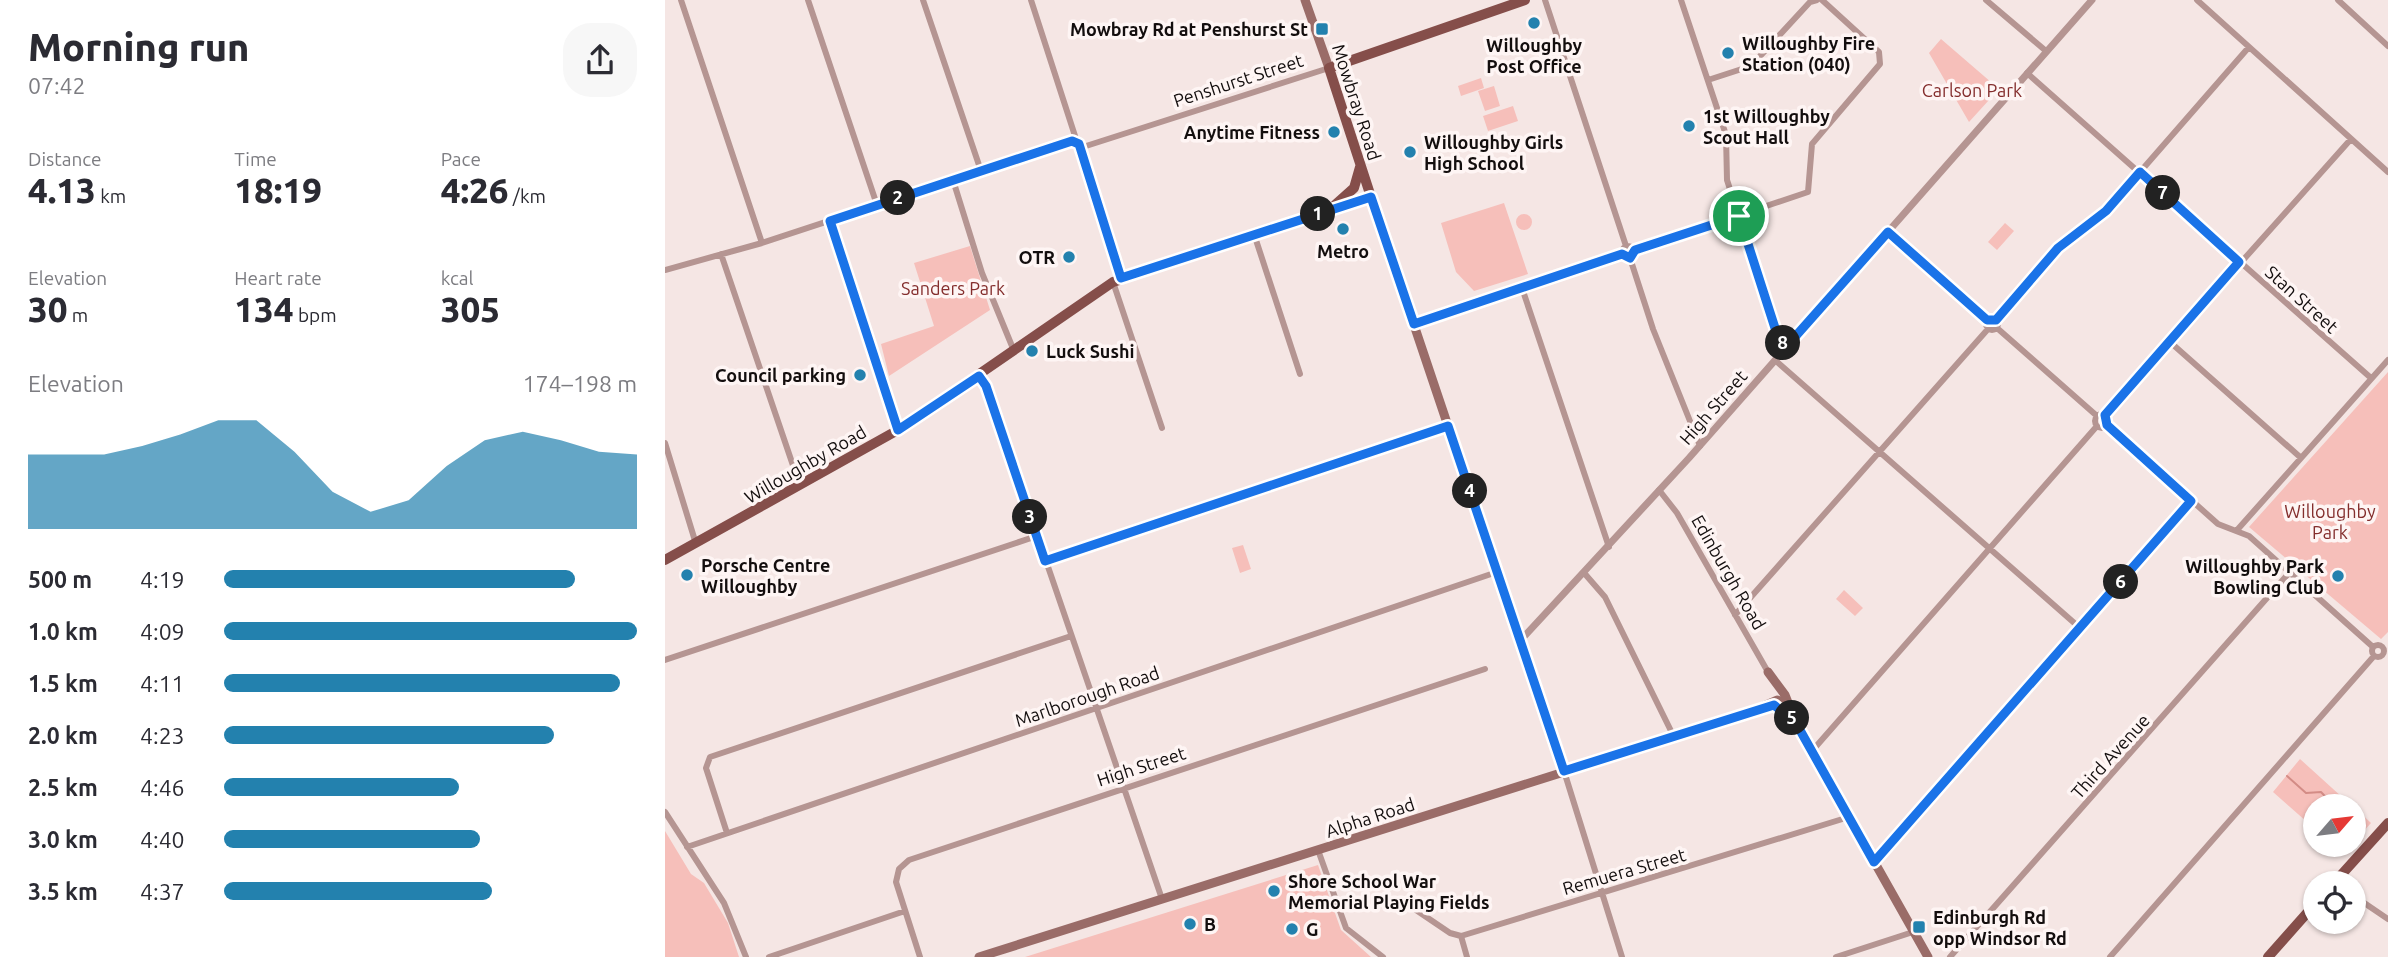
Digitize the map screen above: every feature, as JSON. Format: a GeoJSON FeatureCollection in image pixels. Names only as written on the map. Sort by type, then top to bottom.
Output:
{"type":"FeatureCollection","features":[{"type":"Feature","properties":{"kind":"main road","name":"Mowbray Road"},"geometry":{"type":"LineString","coordinates":[[1305,0],[1564,771]]}},
{"type":"Feature","properties":{"kind":"main road","name":"Penshurst Street"},"geometry":{"type":"LineString","coordinates":[[1329,68],[1525,0]]}},
{"type":"Feature","properties":{"kind":"main road"},"geometry":{"type":"LineString","coordinates":[[1330,210],[1354,188],[1360,162]]}},
{"type":"Feature","properties":{"kind":"main road","name":"Willoughby Road"},"geometry":{"type":"LineString","coordinates":[[665,560],[898,430],[1117,280],[1371,197]]}},
{"type":"Feature","properties":{"kind":"main road"},"geometry":{"type":"LineString","coordinates":[[1768,672],[1775,696],[1769,704],[1793,719]]}},
{"type":"Feature","properties":{"kind":"main road"},"geometry":{"type":"LineString","coordinates":[[1768,672],[1927,957]]}},
{"type":"Feature","properties":{"kind":"main road"},"geometry":{"type":"LineString","coordinates":[[1773,685],[1786,703]]}},
{"type":"Feature","properties":{"kind":"main road","name":"Alpha Road"},"geometry":{"type":"LineString","coordinates":[[979,957],[1675,737],[1769,704],[1786,703]]}},
{"type":"Feature","properties":{"kind":"main road"},"geometry":{"type":"LineString","coordinates":[[2345,871],[2388,823]]}},
{"type":"Feature","properties":{"kind":"main road"},"geometry":{"type":"LineString","coordinates":[[2268,957],[2303,918]]}},
{"type":"Feature","properties":{"kind":"street"},"geometry":{"type":"LineString","coordinates":[[681,0],[762,243]]}},
{"type":"Feature","properties":{"kind":"street"},"geometry":{"type":"LineString","coordinates":[[808,0],[877,205]]}},
{"type":"Feature","properties":{"kind":"street"},"geometry":{"type":"LineString","coordinates":[[923,0],[981,171]]}},
{"type":"Feature","properties":{"kind":"street"},"geometry":{"type":"LineString","coordinates":[[1031,0],[1079,144],[1162,429]]}},
{"type":"Feature","properties":{"kind":"street"},"geometry":{"type":"LineString","coordinates":[[1414,324],[1622,254],[1626,246],[1545,0]]}},
{"type":"Feature","properties":{"kind":"street"},"geometry":{"type":"LineString","coordinates":[[1681,0],[1725,135],[1727,180],[1775,328],[1786,347]]}},
{"type":"Feature","properties":{"kind":"street"},"geometry":{"type":"LineString","coordinates":[[1630,258],[1635,250],[1808,192],[1812,144],[1880,64],[1879,52],[1819,0],[1809,2],[1751,66],[1708,80]]}},
{"type":"Feature","properties":{"kind":"street"},"geometry":{"type":"LineString","coordinates":[[1986,0],[2046,51]]}},
{"type":"Feature","properties":{"kind":"street","name":"High Street"},"geometry":{"type":"LineString","coordinates":[[1520,641],[1700,446],[2092,0]]}},
{"type":"Feature","properties":{"kind":"street"},"geometry":{"type":"LineString","coordinates":[[2197,0],[2388,172]]}},
{"type":"Feature","properties":{"kind":"street"},"geometry":{"type":"LineString","coordinates":[[2338,0],[2388,46]]}},
{"type":"Feature","properties":{"kind":"street"},"geometry":{"type":"LineString","coordinates":[[2115,955],[2374,656],[2373,647],[2289,573],[2238,529],[2218,524],[2107,425],[2101,416],[1997,328],[1996,320],[2058,248],[2106,211],[2249,47]]}},
{"type":"Feature","properties":{"kind":"street","name":"Penshurst Street"},"geometry":{"type":"LineString","coordinates":[[665,270],[762,243],[1072,141],[1090,145],[1329,68]]}},
{"type":"Feature","properties":{"kind":"street","name":"Stan Street"},"geometry":{"type":"LineString","coordinates":[[2027,73],[2371,379]]}},
{"type":"Feature","properties":{"kind":"street"},"geometry":{"type":"LineString","coordinates":[[1812,751],[2097,426],[2101,416],[2351,139]]}},
{"type":"Feature","properties":{"kind":"street"},"geometry":{"type":"LineString","coordinates":[[953,180],[982,273],[1014,352]]}},
{"type":"Feature","properties":{"kind":"street"},"geometry":{"type":"LineString","coordinates":[[830,221],[898,430]]}},
{"type":"Feature","properties":{"kind":"street"},"geometry":{"type":"LineString","coordinates":[[1888,232],[1987,320],[1996,320]]}},
{"type":"Feature","properties":{"kind":"street"},"geometry":{"type":"LineString","coordinates":[[1254,234],[1300,374]]}},
{"type":"Feature","properties":{"kind":"street"},"geometry":{"type":"LineString","coordinates":[[1626,246],[1635,250]]}},
{"type":"Feature","properties":{"kind":"street"},"geometry":{"type":"LineString","coordinates":[[721,254],[800,486]]}},
{"type":"Feature","properties":{"kind":"street"},"geometry":{"type":"LineString","coordinates":[[1622,254],[1630,258],[1653,330],[1700,446]]}},
{"type":"Feature","properties":{"kind":"street"},"geometry":{"type":"LineString","coordinates":[[1522,288],[1609,547]]}},
{"type":"Feature","properties":{"kind":"street"},"geometry":{"type":"LineString","coordinates":[[1987,320],[1988,329]]}},
{"type":"Feature","properties":{"kind":"street"},"geometry":{"type":"LineString","coordinates":[[1735,615],[1988,329],[1997,328]]}},
{"type":"Feature","properties":{"kind":"street"},"geometry":{"type":"LineString","coordinates":[[2170,342],[2300,457]]}},
{"type":"Feature","properties":{"kind":"street"},"geometry":{"type":"LineString","coordinates":[[1775,360],[2080,628]]}},
{"type":"Feature","properties":{"kind":"street"},"geometry":{"type":"LineString","coordinates":[[2238,529],[2388,360]]}},
{"type":"Feature","properties":{"kind":"street"},"geometry":{"type":"LineString","coordinates":[[979,376],[986,386],[1162,899]]}},
{"type":"Feature","properties":{"kind":"street"},"geometry":{"type":"LineString","coordinates":[[2097,426],[2107,425]]}},
{"type":"Feature","properties":{"kind":"street"},"geometry":{"type":"LineString","coordinates":[[1045,561],[1448,426]]}},
{"type":"Feature","properties":{"kind":"street"},"geometry":{"type":"LineString","coordinates":[[665,443],[696,544]]}},
{"type":"Feature","properties":{"kind":"street","name":"Edinburgh Road"},"geometry":{"type":"LineString","coordinates":[[1659,490],[1677,513],[1768,672]]}},
{"type":"Feature","properties":{"kind":"street"},"geometry":{"type":"LineString","coordinates":[[1874,862],[2191,501]]}},
{"type":"Feature","properties":{"kind":"street"},"geometry":{"type":"LineString","coordinates":[[665,660],[1037,536]]}},
{"type":"Feature","properties":{"kind":"street","name":"Marlborough Road"},"geometry":{"type":"LineString","coordinates":[[687,847],[1497,572]]}},
{"type":"Feature","properties":{"kind":"street","name":"Third Avenue"},"geometry":{"type":"LineString","coordinates":[[1950,957],[2289,573]]}},
{"type":"Feature","properties":{"kind":"street"},"geometry":{"type":"LineString","coordinates":[[1584,574],[1605,597],[1675,737]]}},
{"type":"Feature","properties":{"kind":"street"},"geometry":{"type":"LineString","coordinates":[[727,833],[706,761],[710,757],[1071,636]]}},
{"type":"Feature","properties":{"kind":"street"},"geometry":{"type":"LineString","coordinates":[[2373,647],[2381,646],[2388,638]]}},
{"type":"Feature","properties":{"kind":"street"},"geometry":{"type":"LineString","coordinates":[[2374,656],[2385,658],[2381,646]]}},
{"type":"Feature","properties":{"kind":"street","name":"High Street"},"geometry":{"type":"LineString","coordinates":[[920,957],[895,878],[899,869],[909,859],[1485,669]]}},
{"type":"Feature","properties":{"kind":"street"},"geometry":{"type":"LineString","coordinates":[[1564,771],[1622,957]]}},
{"type":"Feature","properties":{"kind":"street"},"geometry":{"type":"LineString","coordinates":[[665,811],[724,903],[746,957]]}},
{"type":"Feature","properties":{"kind":"street","name":"Remuera Street"},"geometry":{"type":"LineString","coordinates":[[1461,936],[1849,817]]}},
{"type":"Feature","properties":{"kind":"street"},"geometry":{"type":"LineString","coordinates":[[1318,850],[1346,928],[1383,957]]}},
{"type":"Feature","properties":{"kind":"street"},"geometry":{"type":"LineString","coordinates":[[2366,904],[2388,919]]}},
{"type":"Feature","properties":{"kind":"street"},"geometry":{"type":"LineString","coordinates":[[1413,908],[1450,933],[1461,936],[1467,957]]}},
{"type":"Feature","properties":{"kind":"street"},"geometry":{"type":"LineString","coordinates":[[769,957],[905,911]]}},
{"type":"Feature","properties":{"kind":"street"},"geometry":{"type":"LineString","coordinates":[[1836,957],[1913,932]]}},
{"type":"Feature","properties":{"kind":"green space","name":"Carlson Park"},"geometry":{"type":"Polygon","coordinates":[[[1941,39],[1999,89],[1969,122],[1929,53],[1941,39]]]}},
{"type":"Feature","properties":{"kind":"green space"},"geometry":{"type":"Polygon","coordinates":[[[1481,78],[1484,88],[1461,96],[1458,86],[1481,78]]]}},
{"type":"Feature","properties":{"kind":"green space"},"geometry":{"type":"Polygon","coordinates":[[[1494,86],[1500,106],[1485,111],[1478,91],[1494,86]]]}},
{"type":"Feature","properties":{"kind":"green space"},"geometry":{"type":"Polygon","coordinates":[[[1513,106],[1518,121],[1488,131],[1483,116],[1513,106]]]}},
{"type":"Feature","properties":{"kind":"green space"},"geometry":{"type":"Polygon","coordinates":[[[1504,203],[1528,274],[1474,291],[1456,272],[1441,223],[1504,203]]]}},
{"type":"Feature","properties":{"kind":"green space"},"geometry":{"type":"Polygon","coordinates":[[[1524,214],[1530,216],[1530,228],[1524,230],[1518,228],[1516,222],[1518,216],[1524,214]]]}},
{"type":"Feature","properties":{"kind":"green space"},"geometry":{"type":"Polygon","coordinates":[[[2005,223],[2014,231],[1997,250],[1988,242],[2005,223]]]}},
{"type":"Feature","properties":{"kind":"green space","name":"Sanders Park"},"geometry":{"type":"Polygon","coordinates":[[[970,246],[990,310],[889,376],[881,344],[934,326],[914,263],[970,246]]]}},
{"type":"Feature","properties":{"kind":"green space","name":"Willoughby Park"},"geometry":{"type":"Polygon","coordinates":[[[2388,372],[2388,632],[2381,639],[2249,527],[2388,372]]]}},
{"type":"Feature","properties":{"kind":"green space"},"geometry":{"type":"Polygon","coordinates":[[[1243,545],[1251,569],[1240,573],[1232,548],[1243,545]]]}},
{"type":"Feature","properties":{"kind":"green space"},"geometry":{"type":"Polygon","coordinates":[[[1844,590],[1863,608],[1855,616],[1836,599],[1844,590]]]}},
{"type":"Feature","properties":{"kind":"green space"},"geometry":{"type":"Polygon","coordinates":[[[2300,759],[2339,794],[2303,794],[2303,818],[2273,792],[2300,759]]]}},
{"type":"Feature","properties":{"kind":"green space"},"geometry":{"type":"Polygon","coordinates":[[[665,831],[691,874],[704,883],[728,923],[739,957],[665,957],[665,831]]]}},
{"type":"Feature","properties":{"kind":"green space","name":"Shore School War Memorial Playing Fields"},"geometry":{"type":"Polygon","coordinates":[[[1318,865],[1341,930],[1371,957],[1025,957],[1318,865]]]}},
{"type":"Feature","properties":{"kind":"waterway"},"geometry":{"type":"LineString","coordinates":[[2287,776],[2306,793],[2323,794]]}},
{"type":"Feature","properties":{"kind":"place","name":"Willoughby Post Office"},"geometry":{"type":"Point","coordinates":[1534,23]}},
{"type":"Feature","properties":{"kind":"place","name":"Mowbray Rd at Penshurst St"},"geometry":{"type":"Point","coordinates":[1322,29]}},
{"type":"Feature","properties":{"kind":"place","name":"Willoughby Fire Station (040)"},"geometry":{"type":"Point","coordinates":[1728,53]}},
{"type":"Feature","properties":{"kind":"place","name":"1st Willoughby Scout Hall"},"geometry":{"type":"Point","coordinates":[1689,126]}},
{"type":"Feature","properties":{"kind":"place","name":"Anytime Fitness"},"geometry":{"type":"Point","coordinates":[1334,132]}},
{"type":"Feature","properties":{"kind":"place","name":"Willoughby Girls High School"},"geometry":{"type":"Point","coordinates":[1410,152]}},
{"type":"Feature","properties":{"kind":"place","name":"Metro"},"geometry":{"type":"Point","coordinates":[1343,229]}},
{"type":"Feature","properties":{"kind":"place","name":"OTR"},"geometry":{"type":"Point","coordinates":[1069,257]}},
{"type":"Feature","properties":{"kind":"place","name":"Luck Sushi"},"geometry":{"type":"Point","coordinates":[1032,351]}},
{"type":"Feature","properties":{"kind":"place","name":"Council parking"},"geometry":{"type":"Point","coordinates":[860,375]}},
{"type":"Feature","properties":{"kind":"place","name":"Porsche Centre Willoughby"},"geometry":{"type":"Point","coordinates":[687,575]}},
{"type":"Feature","properties":{"kind":"place","name":"Willoughby Park Bowling Club"},"geometry":{"type":"Point","coordinates":[2338,576]}},
{"type":"Feature","properties":{"kind":"place","name":"Shore School War Memorial Playing Fields"},"geometry":{"type":"Point","coordinates":[1274,891]}},
{"type":"Feature","properties":{"kind":"place","name":"B"},"geometry":{"type":"Point","coordinates":[1190,924]}},
{"type":"Feature","properties":{"kind":"place","name":"Edinburgh Rd opp Windsor Rd"},"geometry":{"type":"Point","coordinates":[1919,927]}},
{"type":"Feature","properties":{"kind":"place","name":"G"},"geometry":{"type":"Point","coordinates":[1292,929]}},
{"type":"Feature","properties":{"kind":"route"},"geometry":{"type":"LineString","coordinates":[[1072,141],[1079,144],[1121,278],[1371,197],[1414,324],[1622,254],[1630,258],[1635,250],[1739,216],[1775,328],[1786,347],[1888,232],[1987,320],[1996,320],[2058,248],[2106,211],[2140,172],[2239,262],[2105,415],[2108,419],[2107,425],[2191,501],[1874,862],[1796,723],[1774,705],[1769,704],[1741,716],[1564,771],[1448,426],[1045,561],[986,386],[979,376],[898,430],[830,221],[1072,141]]}}]}
